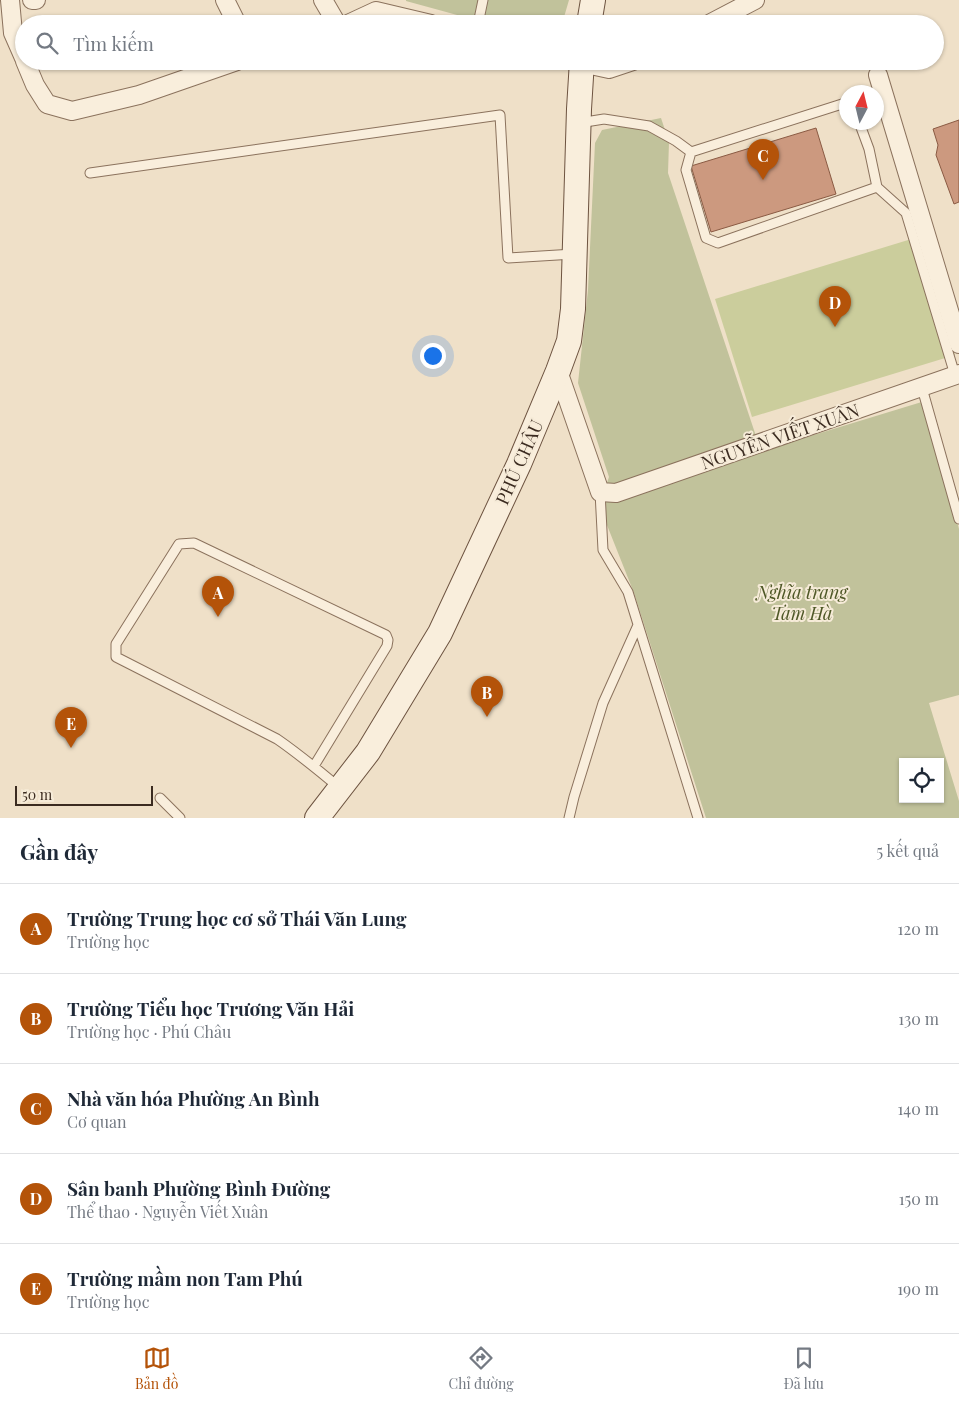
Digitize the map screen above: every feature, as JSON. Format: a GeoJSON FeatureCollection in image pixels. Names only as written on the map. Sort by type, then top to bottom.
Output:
{"type":"FeatureCollection","features":[{"type":"Feature","properties":{"kind":"street"},"geometry":{"type":"LineString","coordinates":[[10,0],[15,39]]}},
{"type":"Feature","properties":{"kind":"street"},"geometry":{"type":"LineString","coordinates":[[225,0],[232,15]]}},
{"type":"Feature","properties":{"kind":"street"},"geometry":{"type":"LineString","coordinates":[[323,0],[331,15]]}},
{"type":"Feature","properties":{"kind":"street"},"geometry":{"type":"LineString","coordinates":[[590,15],[593,0]]}},
{"type":"Feature","properties":{"kind":"street"},"geometry":{"type":"LineString","coordinates":[[726,15],[755,0]]}},
{"type":"Feature","properties":{"kind":"street"},"geometry":{"type":"LineString","coordinates":[[361,15],[376,5],[405,15]]}},
{"type":"Feature","properties":{"kind":"street"},"geometry":{"type":"LineString","coordinates":[[28,70],[47,104],[72,111],[139,95],[212,70]]}},
{"type":"Feature","properties":{"kind":"street","name":"PHÚ CHÂU"},"geometry":{"type":"LineString","coordinates":[[317,818],[368,752],[440,633],[519,464],[558,371],[568,341],[573,309],[579,70]]}},
{"type":"Feature","properties":{"kind":"street"},"geometry":{"type":"LineString","coordinates":[[878,75],[959,344]]}},
{"type":"Feature","properties":{"kind":"street"},"geometry":{"type":"LineString","coordinates":[[558,371],[600,492]]}},
{"type":"Feature","properties":{"kind":"street","name":"NGUYỄN VIẾT XUÂN"},"geometry":{"type":"LineString","coordinates":[[600,492],[616,493],[957,375]]}},
{"type":"Feature","properties":{"kind":"lane"},"geometry":{"type":"LineString","coordinates":[[480,15],[483,0]]}},
{"type":"Feature","properties":{"kind":"lane"},"geometry":{"type":"LineString","coordinates":[[691,152],[839,105]]}},
{"type":"Feature","properties":{"kind":"lane"},"geometry":{"type":"LineString","coordinates":[[90,173],[500,115],[508,258],[574,254]]}},
{"type":"Feature","properties":{"kind":"lane"},"geometry":{"type":"LineString","coordinates":[[579,123],[604,119],[649,126],[691,152]]}},
{"type":"Feature","properties":{"kind":"lane"},"geometry":{"type":"LineString","coordinates":[[862,130],[869,149],[877,187],[906,213],[957,375]]}},
{"type":"Feature","properties":{"kind":"lane"},"geometry":{"type":"LineString","coordinates":[[691,152],[686,170],[706,238],[718,243],[877,187]]}},
{"type":"Feature","properties":{"kind":"lane"},"geometry":{"type":"LineString","coordinates":[[922,388],[959,520]]}},
{"type":"Feature","properties":{"kind":"lane"},"geometry":{"type":"LineString","coordinates":[[600,492],[603,550],[628,592],[698,818]]}},
{"type":"Feature","properties":{"kind":"lane"},"geometry":{"type":"LineString","coordinates":[[314,766],[387,646],[388,640],[386,635],[194,543],[179,544],[116,644],[116,657],[276,739],[301,755],[314,766],[340,788]]}},
{"type":"Feature","properties":{"kind":"lane"},"geometry":{"type":"LineString","coordinates":[[569,818],[603,703],[638,625]]}},
{"type":"Feature","properties":{"kind":"lane"},"geometry":{"type":"LineString","coordinates":[[160,798],[180,818]]}},
{"type":"Feature","properties":{"kind":"green space"},"geometry":{"type":"Polygon","coordinates":[[[569,0],[565,15],[457,15],[406,1],[569,0]]]}},
{"type":"Feature","properties":{"kind":"green space","name":"Nghĩa trang Tam Hà"},"geometry":{"type":"Polygon","coordinates":[[[661,118],[669,142],[668,173],[761,451],[925,401],[959,529],[959,695],[929,703],[959,801],[959,818],[706,818],[634,593],[599,505],[609,477],[578,383],[588,290],[595,143],[602,130],[661,118]]]}},
{"type":"Feature","properties":{"kind":"green space"},"geometry":{"type":"Polygon","coordinates":[[[918,237],[955,355],[752,417],[715,299],[918,237]]]}},
{"type":"Feature","properties":{"kind":"building"},"geometry":{"type":"Polygon","coordinates":[[[959,120],[959,202],[954,204],[936,155],[938,145],[933,129],[959,120]]]}},
{"type":"Feature","properties":{"kind":"building"},"geometry":{"type":"Polygon","coordinates":[[[816,128],[836,194],[711,232],[691,166],[816,128]]]}},
{"type":"Feature","properties":{"kind":"place","name":"Nhà văn hóa Phường An Bình"},"geometry":{"type":"Point","coordinates":[763,180]}},
{"type":"Feature","properties":{"kind":"place","name":"Sân banh Phường Bình Đường"},"geometry":{"type":"Point","coordinates":[835,327]}},
{"type":"Feature","properties":{"kind":"place","name":"Trường Trung học cơ sở Thái Văn Lung"},"geometry":{"type":"Point","coordinates":[218,617]}},
{"type":"Feature","properties":{"kind":"place","name":"Trường Tiểu học Trương Văn Hải"},"geometry":{"type":"Point","coordinates":[487,717]}},
{"type":"Feature","properties":{"kind":"place","name":"Trường mầm non Tam Phú"},"geometry":{"type":"Point","coordinates":[71,748]}}]}
